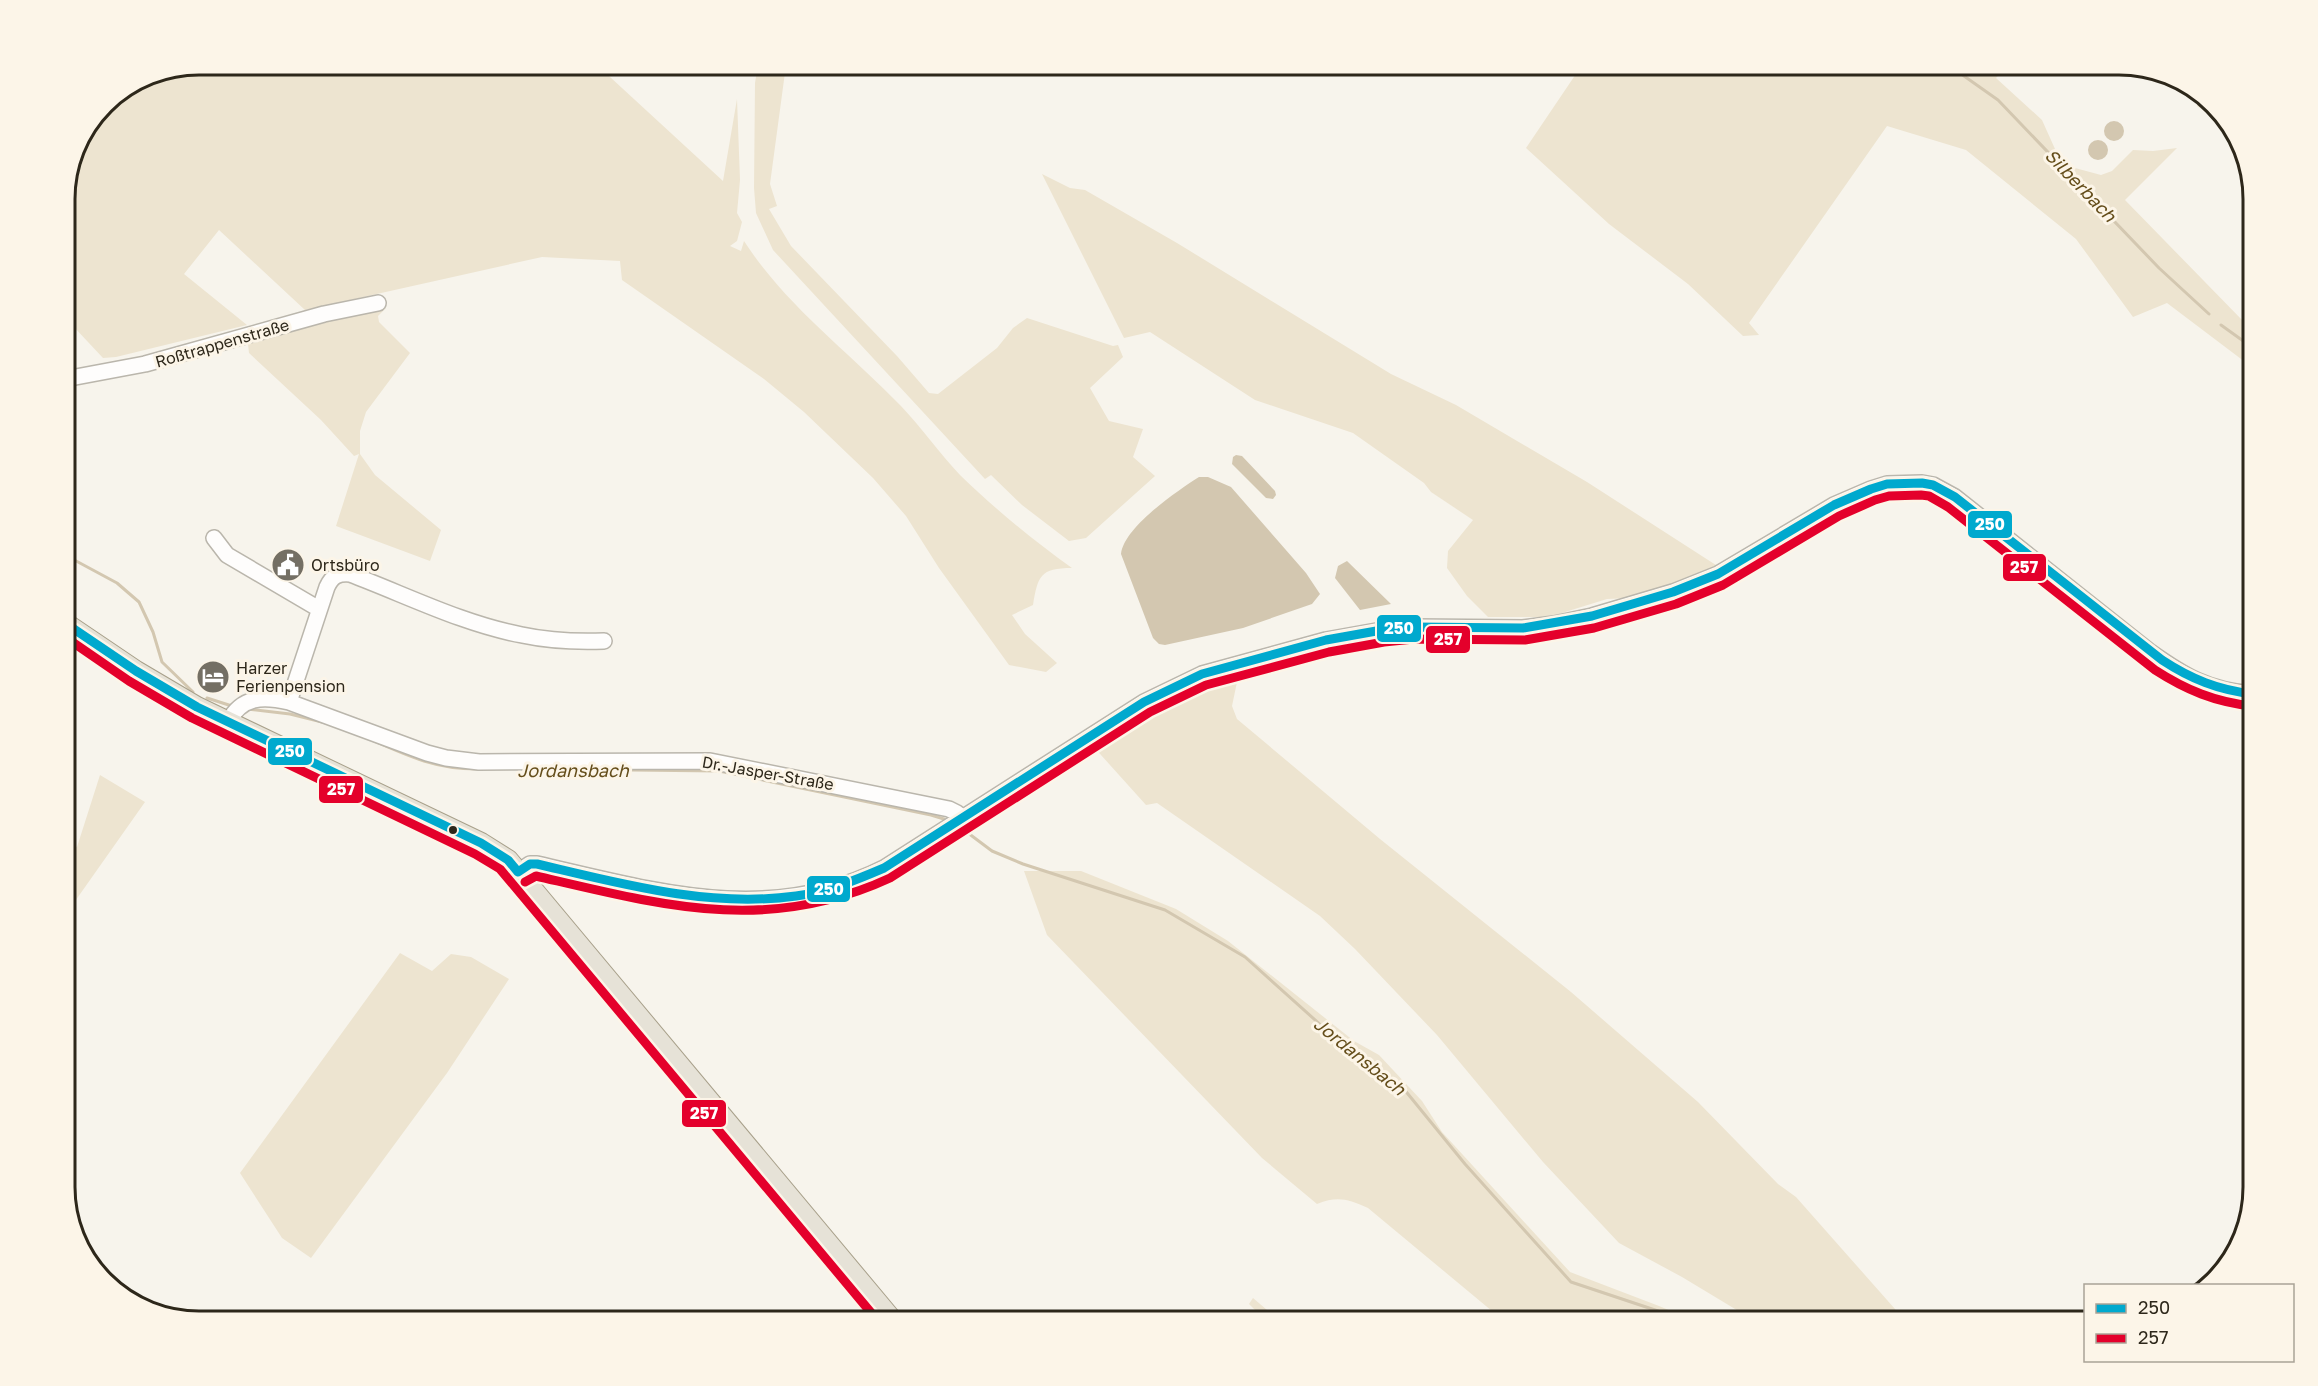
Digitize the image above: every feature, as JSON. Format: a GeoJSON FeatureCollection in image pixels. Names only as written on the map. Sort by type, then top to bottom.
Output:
{"type":"FeatureCollection","features":[{"type":"Feature","properties":{"kind":"main road"},"geometry":{"type":"LineString","coordinates":[[75,636],[157,684],[230,718],[502,855],[884,1311]]}},
{"type":"Feature","properties":{"kind":"street","name":"Roßtrappenstraße"},"geometry":{"type":"LineString","coordinates":[[75,377],[145,364],[324,314],[378,303]]}},
{"type":"Feature","properties":{"kind":"street"},"geometry":{"type":"LineString","coordinates":[[518,872],[530,864],[537,864],[641,888],[687,895],[746,899],[796,896],[827,891],[860,880],[884,868],[1144,702],[1202,674],[1356,634],[1397,628],[1523,628],[1546,625],[1631,605],[1718,574],[1815,516],[1857,494],[1887,484],[1911,482],[1933,485],[1969,506],[2175,670],[2207,686],[2243,692]]}},
{"type":"Feature","properties":{"kind":"street"},"geometry":{"type":"LineString","coordinates":[[214,538],[227,555],[319,609]]}},
{"type":"Feature","properties":{"kind":"street"},"geometry":{"type":"LineString","coordinates":[[289,702],[330,580],[341,573],[350,574],[498,629],[544,639],[604,641]]}},
{"type":"Feature","properties":{"kind":"street","name":"Dr.-Jasper-Straße"},"geometry":{"type":"LineString","coordinates":[[230,718],[245,704],[260,698],[269,698],[289,702],[446,758],[491,762],[710,761],[949,809],[962,818]]}},
{"type":"Feature","properties":{"kind":"shaded area"},"geometry":{"type":"Polygon","coordinates":[[[191,75],[608,75],[723,181],[737,99],[740,180],[737,213],[742,222],[737,241],[730,246],[741,251],[744,241],[798,307],[901,406],[960,475],[1014,524],[1072,568],[1047,572],[1039,581],[1033,605],[1012,615],[1025,634],[1057,663],[1046,672],[1009,665],[939,568],[906,516],[873,478],[804,412],[764,379],[622,280],[620,261],[542,257],[305,310],[219,230],[184,274],[247,325],[116,357],[103,358],[75,328],[76,182],[84,151],[101,123],[117,106],[151,84],[191,75]]]}},
{"type":"Feature","properties":{"kind":"shaded area"},"geometry":{"type":"Polygon","coordinates":[[[756,75],[785,75],[770,184],[777,206],[769,209],[791,246],[897,356],[929,393],[938,394],[997,348],[1013,328],[1027,318],[1113,346],[1118,345],[1123,357],[1090,388],[1109,421],[1143,429],[1133,457],[1155,476],[1086,538],[1069,541],[1022,505],[991,475],[985,479],[773,250],[756,213],[754,188],[756,75]]]}},
{"type":"Feature","properties":{"kind":"shaded area"},"geometry":{"type":"Polygon","coordinates":[[[1575,75],[1999,75],[1996,78],[2042,120],[2055,149],[2046,157],[2054,165],[2101,175],[2112,171],[2133,150],[2153,151],[2177,148],[2125,200],[2243,321],[2243,360],[2167,303],[2133,317],[2076,239],[1966,150],[1887,126],[1749,323],[1759,335],[1743,336],[1688,284],[1609,224],[1526,148],[1575,75]]]}},
{"type":"Feature","properties":{"kind":"shaded area"},"geometry":{"type":"Polygon","coordinates":[[[2197,102],[2209,114],[2209,114],[2197,106],[2197,102]]]}},
{"type":"Feature","properties":{"kind":"shaded area"},"geometry":{"type":"Polygon","coordinates":[[[2110,121],[2118,121],[2124,127],[2124,135],[2118,141],[2110,141],[2104,135],[2104,127],[2110,121]]]}},
{"type":"Feature","properties":{"kind":"shaded area"},"geometry":{"type":"Polygon","coordinates":[[[2094,140],[2102,140],[2108,146],[2108,154],[2102,160],[2094,160],[2088,154],[2088,146],[2094,140]]]}},
{"type":"Feature","properties":{"kind":"shaded area"},"geometry":{"type":"Polygon","coordinates":[[[1042,174],[1070,188],[1085,190],[1177,243],[1391,374],[1456,405],[1587,482],[1719,567],[1671,586],[1631,598],[1607,599],[1549,617],[1488,617],[1467,596],[1447,568],[1448,551],[1473,520],[1431,492],[1424,483],[1353,433],[1255,400],[1150,332],[1124,338],[1042,174]]]}},
{"type":"Feature","properties":{"kind":"shaded area"},"geometry":{"type":"Polygon","coordinates":[[[386,308],[378,316],[379,322],[410,353],[366,412],[360,431],[360,454],[375,475],[441,530],[430,561],[336,526],[359,454],[354,456],[321,420],[249,353],[248,344],[309,323],[386,308]]]}},
{"type":"Feature","properties":{"kind":"shaded area"},"geometry":{"type":"Polygon","coordinates":[[[1242,456],[1275,491],[1276,495],[1273,499],[1266,498],[1232,464],[1233,457],[1242,456]]]}},
{"type":"Feature","properties":{"kind":"shaded area"},"geometry":{"type":"Polygon","coordinates":[[[1199,477],[1208,477],[1231,487],[1306,573],[1320,594],[1312,604],[1243,628],[1165,645],[1159,644],[1153,638],[1121,554],[1124,544],[1141,521],[1165,500],[1199,477]]]}},
{"type":"Feature","properties":{"kind":"shaded area"},"geometry":{"type":"Polygon","coordinates":[[[1347,561],[1391,604],[1360,610],[1335,578],[1338,566],[1347,561]]]}},
{"type":"Feature","properties":{"kind":"shaded area"},"geometry":{"type":"Polygon","coordinates":[[[1232,674],[1237,682],[1232,706],[1237,719],[1380,839],[1571,992],[1698,1102],[1778,1184],[1796,1197],[1896,1311],[1738,1311],[1619,1243],[1543,1162],[1437,1035],[1355,949],[1320,916],[1157,803],[1146,805],[1092,745],[1164,697],[1195,684],[1232,674]]]}},
{"type":"Feature","properties":{"kind":"shaded area"},"geometry":{"type":"Polygon","coordinates":[[[100,775],[145,802],[75,901],[75,846],[77,847],[100,775]]]}},
{"type":"Feature","properties":{"kind":"shaded area"},"geometry":{"type":"Polygon","coordinates":[[[1024,871],[1081,871],[1176,909],[1228,941],[1354,1041],[1379,1055],[1422,1101],[1442,1132],[1570,1272],[1671,1311],[1492,1311],[1368,1208],[1342,1200],[1317,1204],[1262,1158],[1047,935],[1024,871]]]}},
{"type":"Feature","properties":{"kind":"shaded area"},"geometry":{"type":"Polygon","coordinates":[[[400,953],[432,971],[451,954],[471,957],[509,979],[447,1073],[311,1258],[282,1238],[240,1173],[400,953]]]}},
{"type":"Feature","properties":{"kind":"shaded area"},"geometry":{"type":"Polygon","coordinates":[[[1253,1298],[1268,1311],[1256,1311],[1249,1304],[1253,1298]]]}},
{"type":"Feature","properties":{"kind":"waterway","name":"Silberbach"},"geometry":{"type":"LineString","coordinates":[[1963,75],[1998,100],[2159,268],[2209,314]]}},
{"type":"Feature","properties":{"kind":"waterway","name":"Silberbach"},"geometry":{"type":"LineString","coordinates":[[2221,325],[2243,341]]}},
{"type":"Feature","properties":{"kind":"waterway","name":"Jordansbach"},"geometry":{"type":"LineString","coordinates":[[75,560],[117,583],[139,602],[153,632],[162,662],[193,692]]}},
{"type":"Feature","properties":{"kind":"waterway","name":"Jordansbach"},"geometry":{"type":"LineString","coordinates":[[207,698],[235,707]]}},
{"type":"Feature","properties":{"kind":"waterway","name":"Jordansbach"},"geometry":{"type":"LineString","coordinates":[[247,709],[290,714],[326,723]]}},
{"type":"Feature","properties":{"kind":"waterway","name":"Jordansbach"},"geometry":{"type":"LineString","coordinates":[[374,741],[436,764],[477,769]]}},
{"type":"Feature","properties":{"kind":"waterway","name":"Jordansbach"},"geometry":{"type":"LineString","coordinates":[[543,769],[719,771],[944,819]]}},
{"type":"Feature","properties":{"kind":"waterway","name":"Jordansbach"},"geometry":{"type":"LineString","coordinates":[[964,830],[992,851],[1023,864],[1165,910],[1245,957],[1353,1054],[1399,1083],[1465,1164],[1571,1282],[1658,1311]]}},
{"type":"Feature","properties":{"kind":"transit line","name":"250"},"geometry":{"type":"LineString","coordinates":[[518,872],[530,864],[537,864],[666,892],[731,899],[796,896],[830,889],[884,868],[1144,702],[1202,674],[1326,640],[1382,630],[1413,627],[1523,628],[1592,616],[1673,592],[1718,574],[1834,505],[1887,484],[1933,485],[1955,497],[2162,660],[2205,683],[2243,692]]}},
{"type":"Feature","properties":{"kind":"transit line","name":"257"},"geometry":{"type":"LineString","coordinates":[[525,882],[536,876],[627,897],[714,909],[757,910],[800,906],[845,895],[890,878],[1150,712],[1206,685],[1329,652],[1384,642],[1414,639],[1525,640],[1594,628],[1676,604],[1723,585],[1839,516],[1889,496],[1929,496],[1948,507],[2155,670],[2201,694],[2243,705]]}},
{"type":"Feature","properties":{"kind":"transit line","name":"250"},"geometry":{"type":"LineString","coordinates":[[75,630],[136,671],[197,707],[481,843],[508,860],[518,872]]}},
{"type":"Feature","properties":{"kind":"transit line","name":"257"},"geometry":{"type":"LineString","coordinates":[[75,644],[129,681],[192,718],[475,854],[500,869],[870,1311]]}},
{"type":"Feature","properties":{"kind":"place","name":"Ortsbüro"},"geometry":{"type":"Point","coordinates":[288,565]}},
{"type":"Feature","properties":{"kind":"place","name":"Harzer Ferienpension"},"geometry":{"type":"Point","coordinates":[213,677]}}]}
